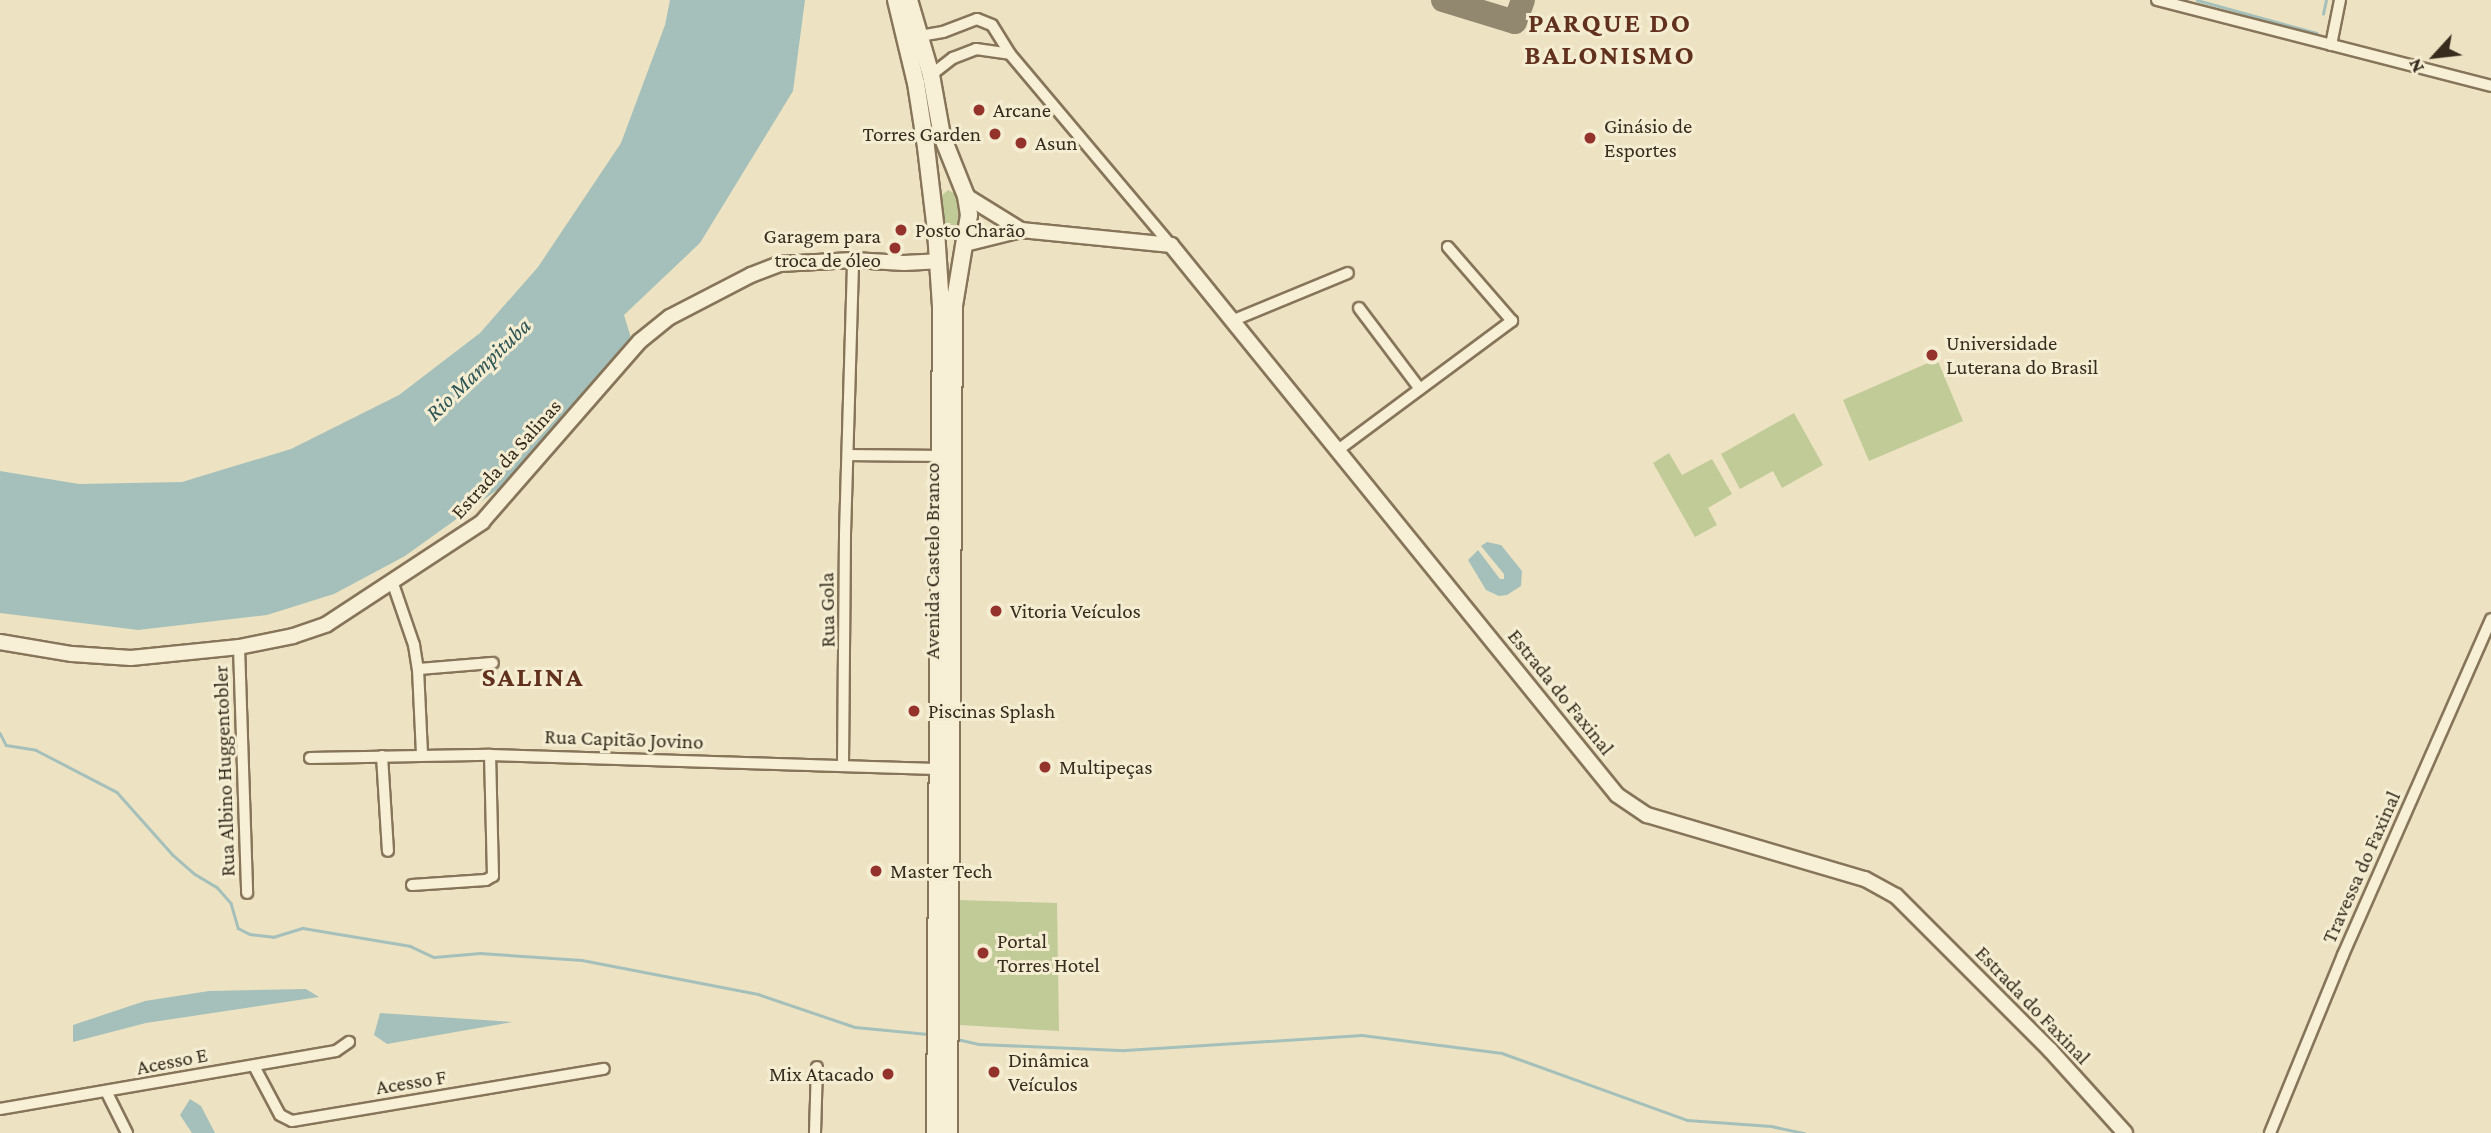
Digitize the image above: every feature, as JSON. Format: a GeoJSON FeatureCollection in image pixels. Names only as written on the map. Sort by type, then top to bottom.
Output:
{"type":"FeatureCollection","features":[{"type":"Feature","properties":{"kind":"main road","name":"Avenida Castelo Branco"},"geometry":{"type":"LineString","coordinates":[[896,0],[916,83],[931,189],[937,237],[942,348],[935,1133]]}},
{"type":"Feature","properties":{"kind":"main road","name":"Avenida Castelo Branco"},"geometry":{"type":"LineString","coordinates":[[909,0],[931,75],[943,136],[964,192],[969,215],[954,324],[949,1133]]}},
{"type":"Feature","properties":{"kind":"main road"},"geometry":{"type":"LineString","coordinates":[[931,189],[937,182],[947,179],[955,181],[964,192]]}},
{"type":"Feature","properties":{"kind":"main road"},"geometry":{"type":"LineString","coordinates":[[937,237],[963,249]]}},
{"type":"Feature","properties":{"kind":"main road"},"geometry":{"type":"LineString","coordinates":[[938,261],[963,249]]}},
{"type":"Feature","properties":{"kind":"street"},"geometry":{"type":"LineString","coordinates":[[2157,0],[2491,86]]}},
{"type":"Feature","properties":{"kind":"street"},"geometry":{"type":"LineString","coordinates":[[2331,45],[2340,0]]}},
{"type":"Feature","properties":{"kind":"street"},"geometry":{"type":"LineString","coordinates":[[920,36],[982,19],[992,25],[1010,54],[1171,245]]}},
{"type":"Feature","properties":{"kind":"street"},"geometry":{"type":"LineString","coordinates":[[931,75],[953,58],[976,49],[1010,54]]}},
{"type":"Feature","properties":{"kind":"street"},"geometry":{"type":"LineString","coordinates":[[964,192],[1021,230]]}},
{"type":"Feature","properties":{"kind":"street"},"geometry":{"type":"LineString","coordinates":[[963,249],[1021,230],[1171,245]]}},
{"type":"Feature","properties":{"kind":"street","name":"Estrada do Faxinal"},"geometry":{"type":"LineString","coordinates":[[1171,245],[1617,795],[1647,815],[1865,879],[1896,896],[2050,1050],[2125,1133]]}},
{"type":"Feature","properties":{"kind":"street"},"geometry":{"type":"LineString","coordinates":[[1338,450],[1512,321],[1448,247]]}},
{"type":"Feature","properties":{"kind":"street","name":"Estrada da Salinas"},"geometry":{"type":"LineString","coordinates":[[0,642],[72,654],[131,658],[239,647],[293,636],[327,624],[392,580],[464,537],[482,522],[640,341],[670,317],[772,267],[853,260],[904,263],[938,261]]}},
{"type":"Feature","properties":{"kind":"street","name":"Rua Gola"},"geometry":{"type":"LineString","coordinates":[[843,765],[853,260]]}},
{"type":"Feature","properties":{"kind":"street"},"geometry":{"type":"LineString","coordinates":[[1234,320],[1348,273]]}},
{"type":"Feature","properties":{"kind":"street"},"geometry":{"type":"LineString","coordinates":[[1359,309],[1420,389]]}},
{"type":"Feature","properties":{"kind":"street"},"geometry":{"type":"LineString","coordinates":[[848,455],[941,456]]}},
{"type":"Feature","properties":{"kind":"street"},"geometry":{"type":"LineString","coordinates":[[392,580],[414,645],[418,668],[422,755]]}},
{"type":"Feature","properties":{"kind":"street","name":"Travessa do Faxinal"},"geometry":{"type":"LineString","coordinates":[[2270,1133],[2343,955],[2491,619]]}},
{"type":"Feature","properties":{"kind":"street","name":"Rua Albino Huggentobler"},"geometry":{"type":"LineString","coordinates":[[239,647],[247,893]]}},
{"type":"Feature","properties":{"kind":"street"},"geometry":{"type":"LineString","coordinates":[[418,668],[493,663]]}},
{"type":"Feature","properties":{"kind":"street"},"geometry":{"type":"LineString","coordinates":[[412,885],[486,880],[493,876],[490,755]]}},
{"type":"Feature","properties":{"kind":"street","name":"Rua Capitão Jovino"},"geometry":{"type":"LineString","coordinates":[[310,758],[490,755],[937,769]]}},
{"type":"Feature","properties":{"kind":"street"},"geometry":{"type":"LineString","coordinates":[[382,757],[388,851]]}},
{"type":"Feature","properties":{"kind":"street","name":"Acesso E"},"geometry":{"type":"LineString","coordinates":[[0,1109],[107,1093],[336,1051],[349,1042]]}},
{"type":"Feature","properties":{"kind":"street","name":"Acesso F"},"geometry":{"type":"LineString","coordinates":[[254,1066],[280,1115],[292,1121],[604,1069]]}},
{"type":"Feature","properties":{"kind":"street"},"geometry":{"type":"LineString","coordinates":[[815,1133],[817,1066]]}},
{"type":"Feature","properties":{"kind":"street"},"geometry":{"type":"LineString","coordinates":[[107,1093],[127,1133]]}},
{"type":"Feature","properties":{"kind":"green space"},"geometry":{"type":"Polygon","coordinates":[[[948,190],[958,195],[960,205],[960,230],[951,234],[942,225],[940,197],[948,190]]]}},
{"type":"Feature","properties":{"kind":"green space"},"geometry":{"type":"Polygon","coordinates":[[[1937,359],[1963,421],[1869,461],[1843,400],[1937,359]]]}},
{"type":"Feature","properties":{"kind":"green space"},"geometry":{"type":"Polygon","coordinates":[[[1794,413],[1823,465],[1782,488],[1773,471],[1740,489],[1721,454],[1794,413]]]}},
{"type":"Feature","properties":{"kind":"green space"},"geometry":{"type":"Polygon","coordinates":[[[1669,453],[1682,475],[1712,459],[1732,494],[1708,508],[1717,525],[1695,537],[1653,463],[1669,453]]]}},
{"type":"Feature","properties":{"kind":"green space"},"geometry":{"type":"Polygon","coordinates":[[[958,900],[1057,903],[1059,1031],[960,1025],[958,900]]]}},
{"type":"Feature","properties":{"kind":"water","name":"Rio Mampituba"},"geometry":{"type":"Polygon","coordinates":[[[670,0],[805,0],[793,91],[700,243],[624,315],[632,341],[504,485],[405,556],[334,594],[267,615],[138,630],[0,613],[0,471],[79,484],[182,482],[291,449],[399,395],[480,333],[538,267],[621,143],[665,25],[670,0]]]}},
{"type":"Feature","properties":{"kind":"water"},"geometry":{"type":"Polygon","coordinates":[[[1487,542],[1501,545],[1522,571],[1521,586],[1507,595],[1499,596],[1486,590],[1468,560],[1478,550],[1500,579],[1504,579],[1504,574],[1481,546],[1487,542]]]}},
{"type":"Feature","properties":{"kind":"water"},"geometry":{"type":"Polygon","coordinates":[[[306,989],[319,997],[146,1023],[73,1042],[73,1025],[145,1001],[209,991],[306,989]]]}},
{"type":"Feature","properties":{"kind":"water"},"geometry":{"type":"Polygon","coordinates":[[[380,1013],[513,1022],[387,1044],[374,1035],[380,1013]]]}},
{"type":"Feature","properties":{"kind":"water"},"geometry":{"type":"Polygon","coordinates":[[[190,1099],[201,1106],[215,1133],[192,1133],[180,1115],[190,1099]]]}},
{"type":"Feature","properties":{"kind":"waterway"},"geometry":{"type":"LineString","coordinates":[[2197,0],[2317,33]]}},
{"type":"Feature","properties":{"kind":"waterway"},"geometry":{"type":"LineString","coordinates":[[2323,14],[2326,0]]}},
{"type":"Feature","properties":{"kind":"waterway"},"geometry":{"type":"LineString","coordinates":[[0,733],[6,745],[36,750],[117,792],[173,855],[195,874],[217,887],[231,903],[238,928],[250,934],[273,937],[303,928],[410,946],[434,957],[480,953],[582,960],[758,994],[855,1027],[928,1034]]}},
{"type":"Feature","properties":{"kind":"waterway"},"geometry":{"type":"LineString","coordinates":[[957,1039],[979,1044],[1125,1050],[1362,1035],[1502,1053],[1687,1120],[1771,1126],[1804,1133]]}},
{"type":"Feature","properties":{"kind":"taxiway"},"geometry":{"type":"LineString","coordinates":[[1443,0],[1515,22],[1523,0]]}},
{"type":"Feature","properties":{"kind":"place","name":"Arcane"},"geometry":{"type":"Point","coordinates":[979,110]}},
{"type":"Feature","properties":{"kind":"place","name":"Torres Garden"},"geometry":{"type":"Point","coordinates":[995,134]}},
{"type":"Feature","properties":{"kind":"place","name":"Ginásio de Esportes"},"geometry":{"type":"Point","coordinates":[1590,138]}},
{"type":"Feature","properties":{"kind":"place","name":"Asun"},"geometry":{"type":"Point","coordinates":[1021,143]}},
{"type":"Feature","properties":{"kind":"place","name":"Posto Charão"},"geometry":{"type":"Point","coordinates":[901,230]}},
{"type":"Feature","properties":{"kind":"place","name":"Garagem para troca de óleo"},"geometry":{"type":"Point","coordinates":[895,248]}},
{"type":"Feature","properties":{"kind":"place","name":"Universidade Luterana do Brasil"},"geometry":{"type":"Point","coordinates":[1932,355]}},
{"type":"Feature","properties":{"kind":"place","name":"Vitoria Veículos"},"geometry":{"type":"Point","coordinates":[996,611]}},
{"type":"Feature","properties":{"kind":"place","name":"Piscinas Splash"},"geometry":{"type":"Point","coordinates":[914,711]}},
{"type":"Feature","properties":{"kind":"place","name":"Multipeças"},"geometry":{"type":"Point","coordinates":[1045,767]}},
{"type":"Feature","properties":{"kind":"place","name":"Master Tech"},"geometry":{"type":"Point","coordinates":[876,871]}},
{"type":"Feature","properties":{"kind":"place","name":"Portal Torres Hotel"},"geometry":{"type":"Point","coordinates":[983,953]}},
{"type":"Feature","properties":{"kind":"place","name":"Dinâmica Veículos"},"geometry":{"type":"Point","coordinates":[994,1072]}},
{"type":"Feature","properties":{"kind":"place","name":"Mix Atacado"},"geometry":{"type":"Point","coordinates":[888,1074]}},
{"type":"Feature","properties":{"kind":"district","name":"PARQUE DO BALONISMO"},"geometry":{"type":"Point","coordinates":[1610,39]}},
{"type":"Feature","properties":{"kind":"district","name":"SALINA"},"geometry":{"type":"Point","coordinates":[533,677]}}]}
